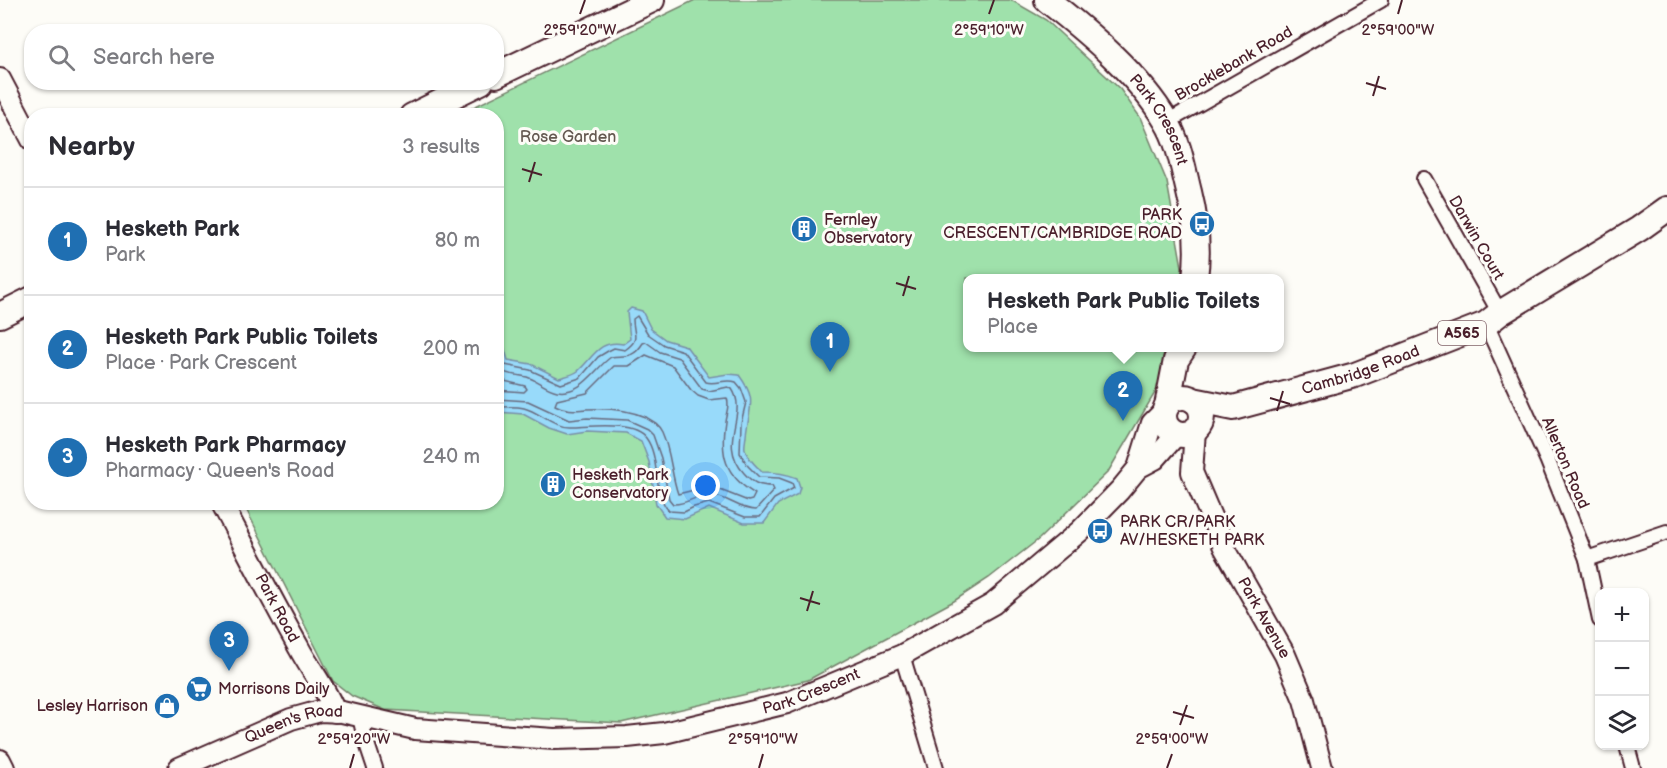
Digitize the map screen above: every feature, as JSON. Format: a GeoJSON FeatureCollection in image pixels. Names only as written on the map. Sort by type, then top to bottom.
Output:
{"type":"FeatureCollection","features":[{"type":"Feature","properties":{"kind":"highway"},"geometry":{"type":"LineString","coordinates":[[504,71],[652,0]]}},
{"type":"Feature","properties":{"kind":"highway","name":"Park Crescent"},"geometry":{"type":"LineString","coordinates":[[1047,0],[1113,57],[1143,90],[1167,122],[1180,156],[1192,203],[1198,254],[1196,274]]}},
{"type":"Feature","properties":{"kind":"highway"},"geometry":{"type":"LineString","coordinates":[[428,108],[465,90]]}},
{"type":"Feature","properties":{"kind":"highway","name":"Cambridge Road"},"geometry":{"type":"LineString","coordinates":[[1192,400],[1233,408],[1355,375],[1493,318],[1639,229],[1667,209]]}},
{"type":"Feature","properties":{"kind":"highway"},"geometry":{"type":"LineString","coordinates":[[0,315],[24,303]]}},
{"type":"Feature","properties":{"kind":"highway","name":"Park Crescent"},"geometry":{"type":"LineString","coordinates":[[1166,408],[1176,360],[1181,352]]}},
{"type":"Feature","properties":{"kind":"highway","name":"Park Crescent"},"geometry":{"type":"LineString","coordinates":[[1184,352],[1188,360],[1192,400]]}},
{"type":"Feature","properties":{"kind":"highway","name":"A565"},"geometry":{"type":"LineString","coordinates":[[1166,408],[1170,402],[1180,398],[1192,400]]}},
{"type":"Feature","properties":{"kind":"highway"},"geometry":{"type":"LineString","coordinates":[[1166,408],[1164,423],[1172,432],[1186,432],[1201,420],[1200,408],[1192,400]]}},
{"type":"Feature","properties":{"kind":"highway","name":"Cambridge Road"},"geometry":{"type":"LineString","coordinates":[[1186,432],[1223,419],[1233,408]]}},
{"type":"Feature","properties":{"kind":"main road"},"geometry":{"type":"LineString","coordinates":[[0,79],[24,125]]}},
{"type":"Feature","properties":{"kind":"main road","name":"Park Crescent"},"geometry":{"type":"LineString","coordinates":[[415,729],[554,739],[627,737],[664,733],[786,703],[902,655],[993,604],[1080,531],[1138,468],[1152,423],[1166,408]]}},
{"type":"Feature","properties":{"kind":"main road","name":"Park Crescent"},"geometry":{"type":"LineString","coordinates":[[1138,468],[1155,459],[1186,432]]}},
{"type":"Feature","properties":{"kind":"main road","name":"Park Avenue"},"geometry":{"type":"LineString","coordinates":[[1186,432],[1192,472],[1224,547],[1285,655],[1304,700],[1322,768]]}},
{"type":"Feature","properties":{"kind":"main road","name":"Park Road"},"geometry":{"type":"LineString","coordinates":[[225,510],[335,712]]}},
{"type":"Feature","properties":{"kind":"main road","name":"Queen's Road"},"geometry":{"type":"LineString","coordinates":[[179,768],[291,719],[320,711],[360,716],[415,729]]}},
{"type":"Feature","properties":{"kind":"main road"},"geometry":{"type":"LineString","coordinates":[[0,760],[4,768]]}},
{"type":"Feature","properties":{"kind":"street","name":"Brocklebank Road"},"geometry":{"type":"LineString","coordinates":[[1167,122],[1381,0]]}},
{"type":"Feature","properties":{"kind":"street","name":"Darwin Court"},"geometry":{"type":"LineString","coordinates":[[1424,179],[1493,318]]}},
{"type":"Feature","properties":{"kind":"street","name":"Allerton Road"},"geometry":{"type":"LineString","coordinates":[[1493,318],[1587,559],[1595,600]]}},
{"type":"Feature","properties":{"kind":"street"},"geometry":{"type":"LineString","coordinates":[[1587,559],[1667,532]]}},
{"type":"Feature","properties":{"kind":"street"},"geometry":{"type":"LineString","coordinates":[[902,655],[936,768]]}},
{"type":"Feature","properties":{"kind":"street"},"geometry":{"type":"LineString","coordinates":[[360,716],[363,735],[375,768]]}},
{"type":"Feature","properties":{"kind":"street"},"geometry":{"type":"LineString","coordinates":[[1628,750],[1633,768]]}},
{"type":"Feature","properties":{"kind":"green space","name":"Rose Garden"},"geometry":{"type":"Polygon","coordinates":[[[695,0],[1011,0],[1046,20],[1120,89],[1140,117],[1167,182],[1181,274],[963,274],[963,352],[1170,352],[1159,386],[1108,472],[1039,539],[989,578],[954,601],[808,680],[621,723],[385,710],[352,696],[333,681],[247,510],[504,510],[504,108],[471,108],[695,0]]]}},
{"type":"Feature","properties":{"kind":"water"},"geometry":{"type":"Polygon","coordinates":[[[631,308],[642,311],[651,329],[666,340],[686,346],[709,377],[739,375],[745,384],[749,391],[751,404],[745,446],[748,456],[762,472],[780,473],[797,478],[800,487],[798,494],[778,504],[764,523],[744,523],[709,508],[685,519],[665,517],[656,504],[649,462],[641,441],[626,433],[587,431],[567,434],[549,428],[523,414],[504,413],[504,347],[508,360],[531,364],[559,378],[578,371],[602,347],[615,343],[623,344],[630,339],[627,312],[631,308]]]}},
{"type":"Feature","properties":{"kind":"place","name":"PARK CRESCENT/CAMBRIDGE ROAD"},"geometry":{"type":"Point","coordinates":[1202,224]}},
{"type":"Feature","properties":{"kind":"place","name":"Fernley Observatory"},"geometry":{"type":"Point","coordinates":[804,229]}},
{"type":"Feature","properties":{"kind":"place","name":"Hesketh Park"},"geometry":{"type":"Point","coordinates":[830,372]}},
{"type":"Feature","properties":{"kind":"place","name":"Hesketh Park Public Toilets"},"geometry":{"type":"Point","coordinates":[1123,421]}},
{"type":"Feature","properties":{"kind":"place","name":"Hesketh Park Conservatory"},"geometry":{"type":"Point","coordinates":[553,484]}},
{"type":"Feature","properties":{"kind":"place","name":"PARK CR/PARK AV/HESKETH PARK"},"geometry":{"type":"Point","coordinates":[1100,531]}},
{"type":"Feature","properties":{"kind":"place","name":"Hesketh Park Pharmacy"},"geometry":{"type":"Point","coordinates":[229,671]}},
{"type":"Feature","properties":{"kind":"place","name":"Morrisons Daily"},"geometry":{"type":"Point","coordinates":[199,689]}},
{"type":"Feature","properties":{"kind":"place","name":"Lesley Harrison"},"geometry":{"type":"Point","coordinates":[167,706]}}]}
